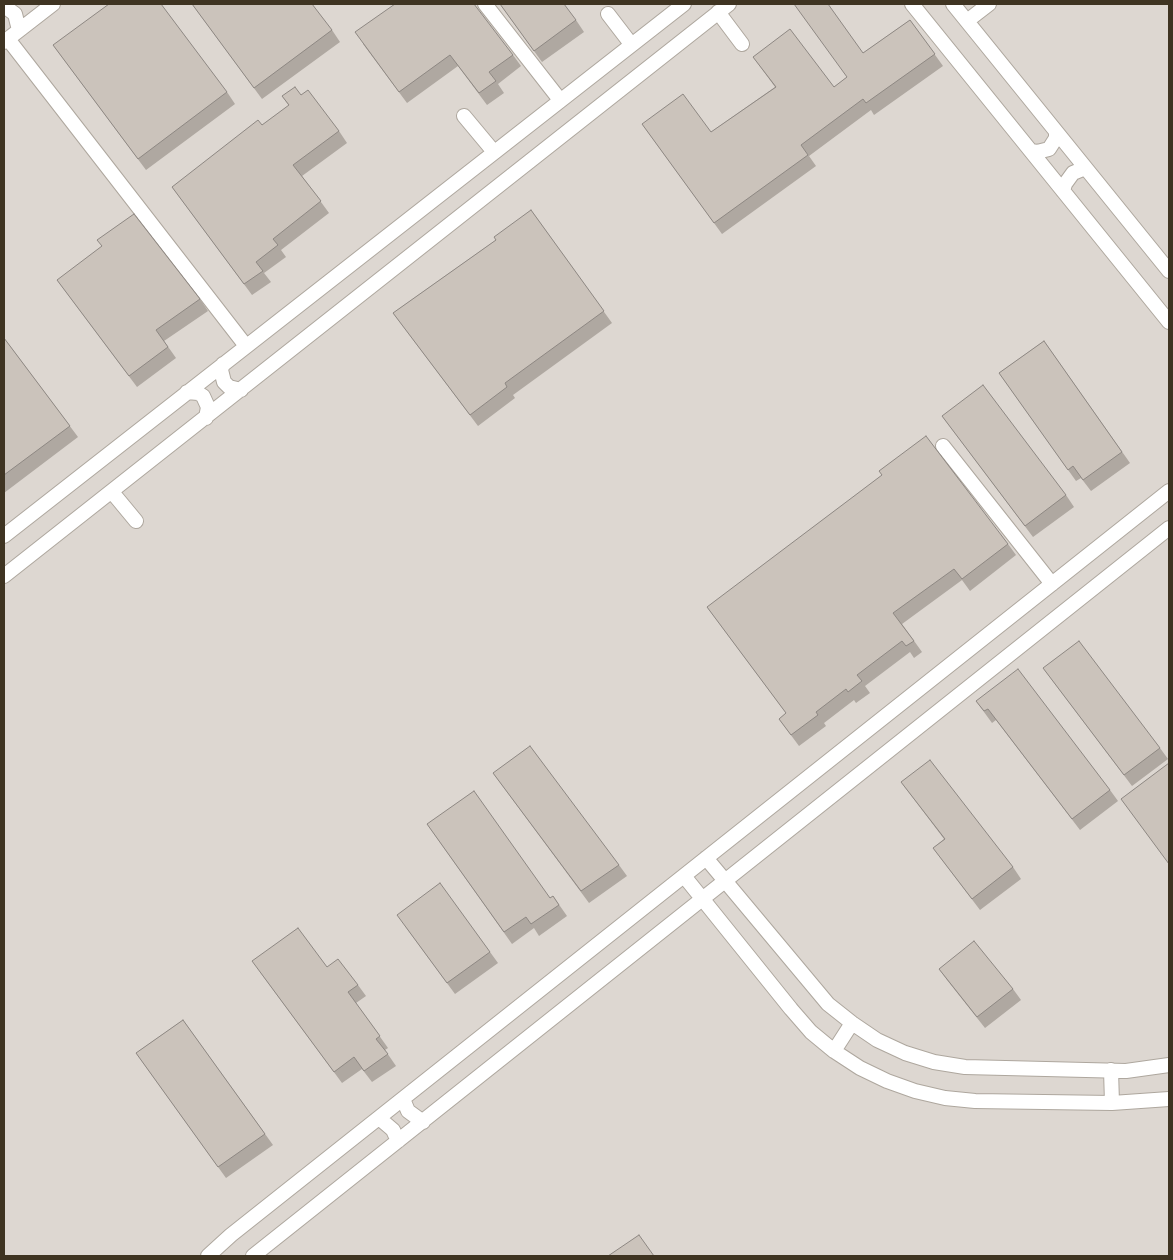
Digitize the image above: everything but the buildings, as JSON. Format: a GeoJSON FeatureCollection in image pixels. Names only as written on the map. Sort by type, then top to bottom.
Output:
{"type":"FeatureCollection","features":[{"type":"Feature","properties":{"kind":"lane"},"geometry":{"type":"LineString","coordinates":[[10,37],[51,4]]}},
{"type":"Feature","properties":{"kind":"lane"},"geometry":{"type":"LineString","coordinates":[[485,4],[560,100]]}},
{"type":"Feature","properties":{"kind":"lane"},"geometry":{"type":"LineString","coordinates":[[4,536],[684,4]]}},
{"type":"Feature","properties":{"kind":"lane"},"geometry":{"type":"LineString","coordinates":[[912,4],[1169,322]]}},
{"type":"Feature","properties":{"kind":"lane"},"geometry":{"type":"LineString","coordinates":[[953,4],[1169,271]]}},
{"type":"Feature","properties":{"kind":"lane"},"geometry":{"type":"LineString","coordinates":[[967,21],[989,4]]}},
{"type":"Feature","properties":{"kind":"lane"},"geometry":{"type":"LineString","coordinates":[[4,6],[15,14],[10,37],[246,346]]}},
{"type":"Feature","properties":{"kind":"lane"},"geometry":{"type":"LineString","coordinates":[[4,576],[723,8],[742,44]]}},
{"type":"Feature","properties":{"kind":"lane"},"geometry":{"type":"LineString","coordinates":[[608,14],[632,44]]}},
{"type":"Feature","properties":{"kind":"lane"},"geometry":{"type":"LineString","coordinates":[[464,116],[494,152]]}},
{"type":"Feature","properties":{"kind":"lane"},"geometry":{"type":"LineString","coordinates":[[1030,151],[1037,152],[1049,149],[1056,138],[1056,132]]}},
{"type":"Feature","properties":{"kind":"lane"},"geometry":{"type":"LineString","coordinates":[[1063,191],[1065,184],[1073,173],[1086,168]]}},
{"type":"Feature","properties":{"kind":"lane"},"geometry":{"type":"LineString","coordinates":[[223,364],[221,370],[224,382],[229,387],[241,390]]}},
{"type":"Feature","properties":{"kind":"lane"},"geometry":{"type":"LineString","coordinates":[[187,392],[198,393],[203,396],[208,407],[206,418]]}},
{"type":"Feature","properties":{"kind":"lane"},"geometry":{"type":"LineString","coordinates":[[943,446],[1052,584]]}},
{"type":"Feature","properties":{"kind":"lane"},"geometry":{"type":"LineString","coordinates":[[208,1256],[231,1235],[1169,491]]}},
{"type":"Feature","properties":{"kind":"lane"},"geometry":{"type":"LineString","coordinates":[[112,492],[136,521]]}},
{"type":"Feature","properties":{"kind":"lane"},"geometry":{"type":"LineString","coordinates":[[254,1256],[1169,528]]}},
{"type":"Feature","properties":{"kind":"lane"},"geometry":{"type":"LineString","coordinates":[[706,858],[807,982],[828,1004],[852,1023],[884,1043],[934,1062],[965,1067],[1126,1071],[1169,1065]]}},
{"type":"Feature","properties":{"kind":"lane"},"geometry":{"type":"LineString","coordinates":[[684,876],[790,1009],[834,1051],[860,1068],[887,1081],[915,1091],[945,1098],[975,1101],[1112,1103],[1169,1099]]}},
{"type":"Feature","properties":{"kind":"lane"},"geometry":{"type":"LineString","coordinates":[[834,1051],[852,1023]]}},
{"type":"Feature","properties":{"kind":"lane"},"geometry":{"type":"LineString","coordinates":[[1111,1070],[1112,1103]]}},
{"type":"Feature","properties":{"kind":"lane"},"geometry":{"type":"LineString","coordinates":[[403,1099],[412,1115],[423,1122]]}},
{"type":"Feature","properties":{"kind":"lane"},"geometry":{"type":"LineString","coordinates":[[379,1118],[393,1130],[398,1141]]}},
{"type":"Feature","properties":{"kind":"shaded area"},"geometry":{"type":"Polygon","coordinates":[[[4,4],[1169,4],[1169,1256],[4,1256],[4,4]]]}}]}
